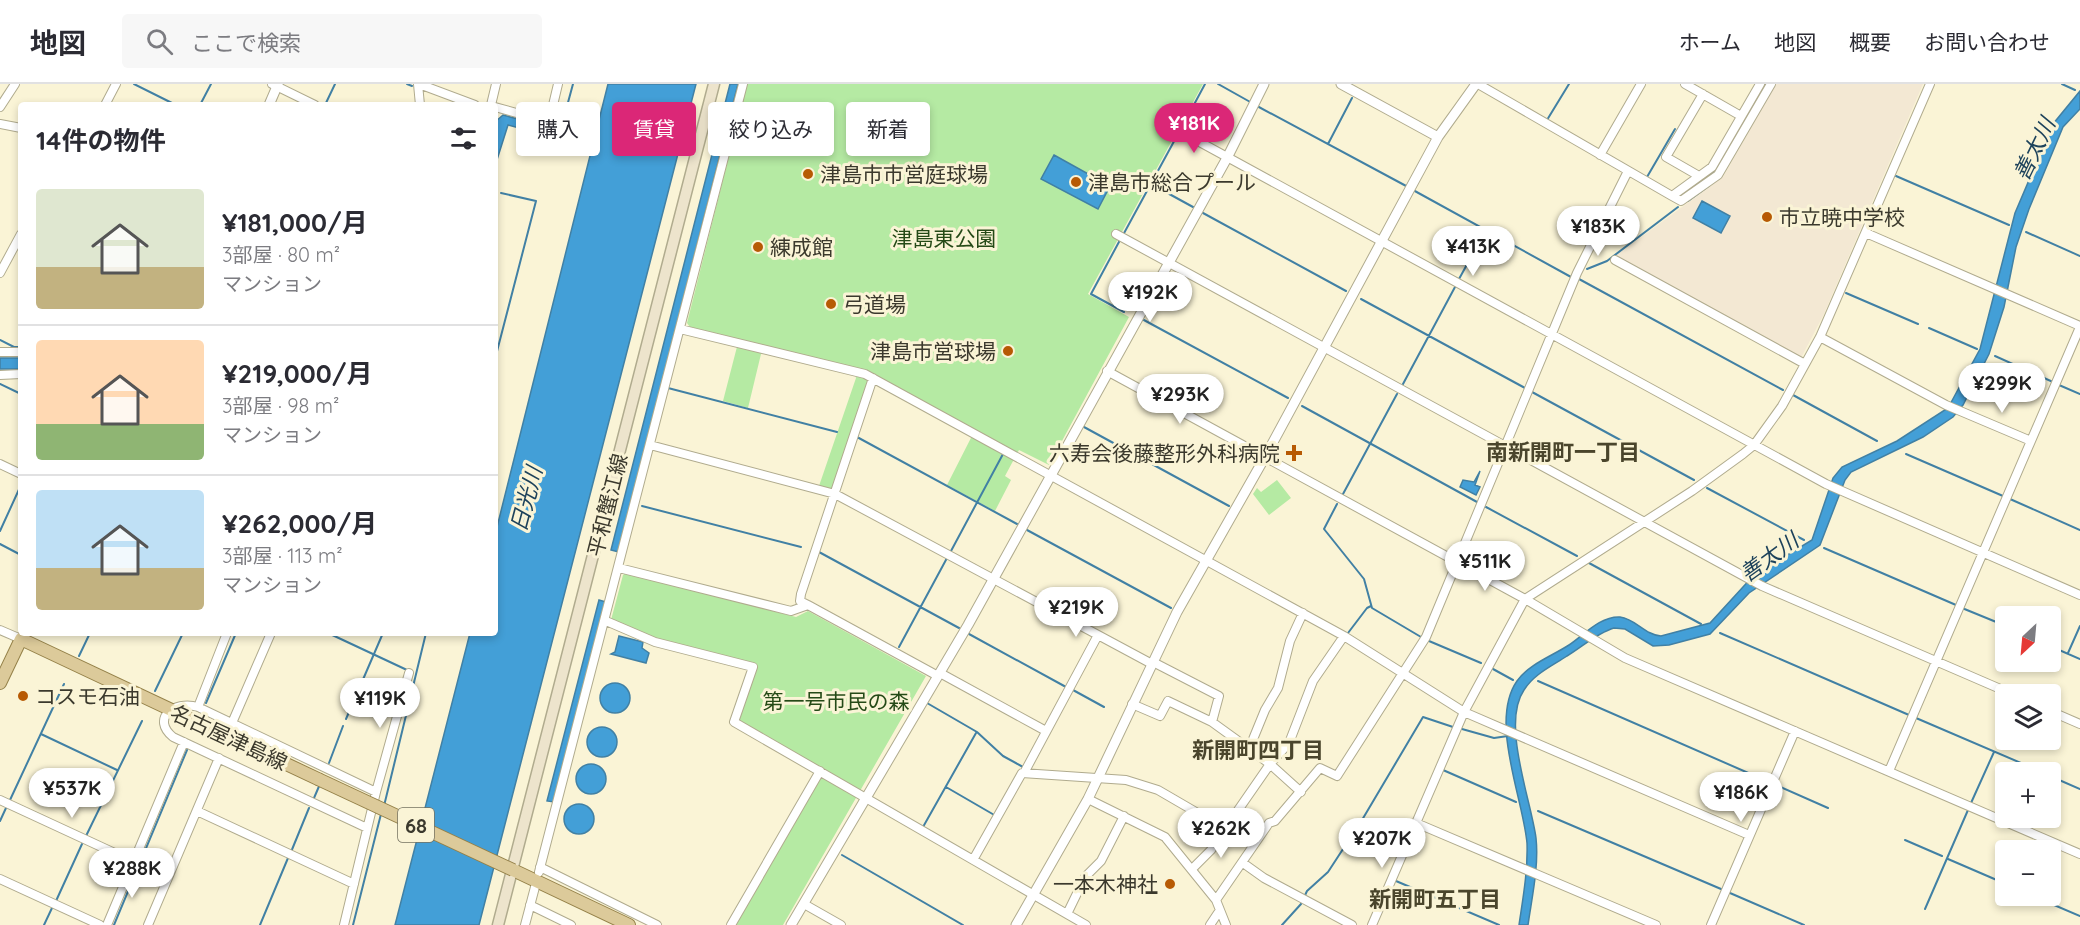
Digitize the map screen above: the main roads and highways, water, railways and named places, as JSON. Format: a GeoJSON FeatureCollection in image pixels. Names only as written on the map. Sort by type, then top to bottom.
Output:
{"type":"FeatureCollection","features":[{"type":"Feature","properties":{"kind":"main road","name":"平和蟹江線"},"geometry":{"type":"LineString","coordinates":[[498,925],[714,84]]}},
{"type":"Feature","properties":{"kind":"main road","name":"名古屋津島線"},"geometry":{"type":"LineString","coordinates":[[22,636],[170,709],[513,870]]}},
{"type":"Feature","properties":{"kind":"main road"},"geometry":{"type":"LineString","coordinates":[[0,683],[22,636]]}},
{"type":"Feature","properties":{"kind":"main road","name":"68"},"geometry":{"type":"LineString","coordinates":[[513,870],[629,925]]}},
{"type":"Feature","properties":{"kind":"water","name":"日光川"},"geometry":{"type":"Polygon","coordinates":[[[608,84],[696,84],[691,102],[612,102],[612,156],[677,156],[479,925],[395,925],[469,636],[498,636],[498,523],[590,156],[600,156],[600,116],[608,84]]]}},
{"type":"Feature","properties":{"kind":"water"},"geometry":{"type":"Polygon","coordinates":[[[730,84],[738,84],[733,102],[725,102],[730,84]]]}},
{"type":"Feature","properties":{"kind":"water"},"geometry":{"type":"Polygon","coordinates":[[[2080,91],[2080,109],[2063,127],[2029,209],[2016,247],[2004,307],[1989,354],[1963,405],[1953,417],[1923,437],[1851,472],[1845,480],[1820,545],[1749,593],[1710,634],[1669,645],[1653,646],[1625,629],[1614,628],[1544,671],[1524,690],[1518,704],[1515,722],[1516,741],[1536,838],[1537,859],[1528,925],[1519,925],[1526,874],[1527,843],[1510,760],[1506,717],[1509,698],[1517,681],[1534,665],[1606,620],[1626,618],[1650,633],[1661,636],[1710,623],[1753,576],[1812,540],[1833,478],[1842,467],[1897,441],[1948,408],[1980,349],[2015,213],[2053,124],[2080,91]]]}},
{"type":"Feature","properties":{"kind":"water"},"geometry":{"type":"Polygon","coordinates":[[[503,115],[516,119],[516,127],[508,125],[498,157],[498,119],[503,115]]]}},
{"type":"Feature","properties":{"kind":"water","name":"津島市総合プール"},"geometry":{"type":"Polygon","coordinates":[[[1054,155],[1110,186],[1098,209],[1041,179],[1054,155]]]}},
{"type":"Feature","properties":{"kind":"water"},"geometry":{"type":"Polygon","coordinates":[[[712,156],[720,156],[619,552],[611,550],[712,156]]]}},
{"type":"Feature","properties":{"kind":"water"},"geometry":{"type":"Polygon","coordinates":[[[1702,201],[1730,216],[1721,233],[1693,218],[1702,201]]]}},
{"type":"Feature","properties":{"kind":"water"},"geometry":{"type":"Polygon","coordinates":[[[0,358],[18,358],[18,369],[0,369],[0,358]]]}},
{"type":"Feature","properties":{"kind":"water"},"geometry":{"type":"Polygon","coordinates":[[[1480,471],[1475,485],[1480,487],[1476,495],[1460,487],[1463,480],[1474,482],[1480,471]]]}},
{"type":"Feature","properties":{"kind":"water"},"geometry":{"type":"Polygon","coordinates":[[[599,600],[606,602],[554,802],[547,801],[599,600]]]}},
{"type":"Feature","properties":{"kind":"water"},"geometry":{"type":"Polygon","coordinates":[[[619,636],[643,642],[642,648],[649,653],[646,663],[611,654],[615,652],[619,636]]]}},
{"type":"Feature","properties":{"kind":"water"},"geometry":{"type":"Polygon","coordinates":[[[615,683],[621,684],[629,692],[629,704],[621,712],[615,713],[609,712],[601,704],[600,698],[601,692],[609,684],[615,683]]]}},
{"type":"Feature","properties":{"kind":"water"},"geometry":{"type":"Polygon","coordinates":[[[602,727],[613,731],[617,742],[613,753],[602,757],[591,753],[587,742],[591,731],[602,727]]]}},
{"type":"Feature","properties":{"kind":"water"},"geometry":{"type":"Polygon","coordinates":[[[591,764],[602,768],[606,779],[602,790],[591,794],[580,790],[576,779],[580,768],[591,764]]]}},
{"type":"Feature","properties":{"kind":"water"},"geometry":{"type":"Polygon","coordinates":[[[579,804],[585,805],[593,813],[593,825],[585,833],[579,834],[573,833],[565,825],[564,819],[565,813],[573,805],[579,804]]]}},
{"type":"Feature","properties":{"kind":"waterway"},"geometry":{"type":"LineString","coordinates":[[134,84],[170,102]]}},
{"type":"Feature","properties":{"kind":"waterway"},"geometry":{"type":"LineString","coordinates":[[202,102],[211,84]]}},
{"type":"Feature","properties":{"kind":"waterway"},"geometry":{"type":"LineString","coordinates":[[326,102],[335,84]]}},
{"type":"Feature","properties":{"kind":"waterway"},"geometry":{"type":"LineString","coordinates":[[407,84],[412,86]]}},
{"type":"Feature","properties":{"kind":"waterway"},"geometry":{"type":"LineString","coordinates":[[568,102],[573,84]]}},
{"type":"Feature","properties":{"kind":"waterway"},"geometry":{"type":"LineString","coordinates":[[1182,127],[1205,84]]}},
{"type":"Feature","properties":{"kind":"waterway"},"geometry":{"type":"LineString","coordinates":[[1218,84],[1252,103]]}},
{"type":"Feature","properties":{"kind":"waterway"},"geometry":{"type":"LineString","coordinates":[[1547,120],[1569,84]]}},
{"type":"Feature","properties":{"kind":"waterway"},"geometry":{"type":"LineString","coordinates":[[1693,188],[1715,171],[1765,84]]}},
{"type":"Feature","properties":{"kind":"waterway"},"geometry":{"type":"LineString","coordinates":[[2062,84],[2075,90]]}},
{"type":"Feature","properties":{"kind":"waterway"},"geometry":{"type":"LineString","coordinates":[[1328,144],[1352,98]]}},
{"type":"Feature","properties":{"kind":"waterway"},"geometry":{"type":"LineString","coordinates":[[1257,106],[1408,187]]}},
{"type":"Feature","properties":{"kind":"waterway"},"geometry":{"type":"LineString","coordinates":[[1647,177],[1675,129]]}},
{"type":"Feature","properties":{"kind":"waterway"},"geometry":{"type":"LineString","coordinates":[[1123,235],[1178,134]]}},
{"type":"Feature","properties":{"kind":"waterway"},"geometry":{"type":"LineString","coordinates":[[1719,178],[1726,168]]}},
{"type":"Feature","properties":{"kind":"waterway"},"geometry":{"type":"LineString","coordinates":[[1896,176],[2009,225]]}},
{"type":"Feature","properties":{"kind":"waterway"},"geometry":{"type":"LineString","coordinates":[[1151,184],[1193,207]]}},
{"type":"Feature","properties":{"kind":"waterway"},"geometry":{"type":"LineString","coordinates":[[1688,201],[1710,185]]}},
{"type":"Feature","properties":{"kind":"waterway"},"geometry":{"type":"LineString","coordinates":[[1413,190],[1571,277]]}},
{"type":"Feature","properties":{"kind":"waterway"},"geometry":{"type":"LineString","coordinates":[[498,347],[536,201],[501,193]]}},
{"type":"Feature","properties":{"kind":"waterway"},"geometry":{"type":"LineString","coordinates":[[1587,269],[1607,261],[1678,207]]}},
{"type":"Feature","properties":{"kind":"waterway"},"geometry":{"type":"LineString","coordinates":[[1203,213],[1346,291]]}},
{"type":"Feature","properties":{"kind":"waterway"},"geometry":{"type":"LineString","coordinates":[[1459,279],[1486,230]]}},
{"type":"Feature","properties":{"kind":"waterway"},"geometry":{"type":"LineString","coordinates":[[2026,232],[2080,256]]}},
{"type":"Feature","properties":{"kind":"waterway"},"geometry":{"type":"LineString","coordinates":[[1120,240],[1091,294],[1124,312]]}},
{"type":"Feature","properties":{"kind":"waterway"},"geometry":{"type":"LineString","coordinates":[[1579,279],[1783,390]]}},
{"type":"Feature","properties":{"kind":"waterway"},"geometry":{"type":"LineString","coordinates":[[1403,384],[1455,287]]}},
{"type":"Feature","properties":{"kind":"waterway"},"geometry":{"type":"LineString","coordinates":[[1846,293],[1918,324]]}},
{"type":"Feature","properties":{"kind":"waterway"},"geometry":{"type":"LineString","coordinates":[[1361,299],[1525,388]]}},
{"type":"Feature","properties":{"kind":"waterway"},"geometry":{"type":"LineString","coordinates":[[1142,319],[1288,398]]}},
{"type":"Feature","properties":{"kind":"waterway"},"geometry":{"type":"LineString","coordinates":[[1929,328],[1977,349]]}},
{"type":"Feature","properties":{"kind":"waterway"},"geometry":{"type":"LineString","coordinates":[[0,340],[18,347]]}},
{"type":"Feature","properties":{"kind":"waterway"},"geometry":{"type":"LineString","coordinates":[[1995,356],[2053,382]]}},
{"type":"Feature","properties":{"kind":"waterway"},"geometry":{"type":"LineString","coordinates":[[0,384],[18,393]]}},
{"type":"Feature","properties":{"kind":"waterway"},"geometry":{"type":"LineString","coordinates":[[2059,385],[2080,394]]}},
{"type":"Feature","properties":{"kind":"waterway"},"geometry":{"type":"LineString","coordinates":[[668,388],[837,432]]}},
{"type":"Feature","properties":{"kind":"waterway"},"geometry":{"type":"LineString","coordinates":[[1532,392],[1694,480]]}},
{"type":"Feature","properties":{"kind":"waterway"},"geometry":{"type":"LineString","coordinates":[[1343,494],[1397,394]]}},
{"type":"Feature","properties":{"kind":"waterway"},"geometry":{"type":"LineString","coordinates":[[1793,395],[1877,441]]}},
{"type":"Feature","properties":{"kind":"waterway"},"geometry":{"type":"LineString","coordinates":[[1302,406],[1477,502]]}},
{"type":"Feature","properties":{"kind":"waterway"},"geometry":{"type":"LineString","coordinates":[[1084,427],[1229,506]]}},
{"type":"Feature","properties":{"kind":"waterway"},"geometry":{"type":"LineString","coordinates":[[857,437],[1017,524]]}},
{"type":"Feature","properties":{"kind":"waterway"},"geometry":{"type":"LineString","coordinates":[[951,551],[1003,454]]}},
{"type":"Feature","properties":{"kind":"waterway"},"geometry":{"type":"LineString","coordinates":[[1906,454],[2003,496]]}},
{"type":"Feature","properties":{"kind":"waterway","name":"善太川"},"geometry":{"type":"LineString","coordinates":[[1707,488],[1804,540]]}},
{"type":"Feature","properties":{"kind":"waterway"},"geometry":{"type":"LineString","coordinates":[[0,531],[18,492]]}},
{"type":"Feature","properties":{"kind":"waterway"},"geometry":{"type":"LineString","coordinates":[[2010,499],[2080,530]]}},
{"type":"Feature","properties":{"kind":"waterway"},"geometry":{"type":"LineString","coordinates":[[1337,504],[1324,529],[1364,579],[1372,608],[1421,637]]}},
{"type":"Feature","properties":{"kind":"waterway"},"geometry":{"type":"LineString","coordinates":[[642,506],[801,547]]}},
{"type":"Feature","properties":{"kind":"waterway"},"geometry":{"type":"LineString","coordinates":[[1486,507],[1577,556]]}},
{"type":"Feature","properties":{"kind":"waterway"},"geometry":{"type":"LineString","coordinates":[[1027,530],[1171,608]]}},
{"type":"Feature","properties":{"kind":"waterway"},"geometry":{"type":"LineString","coordinates":[[0,544],[18,553]]}},
{"type":"Feature","properties":{"kind":"waterway"},"geometry":{"type":"LineString","coordinates":[[1824,548],[1956,605]]}},
{"type":"Feature","properties":{"kind":"waterway"},"geometry":{"type":"LineString","coordinates":[[819,552],[959,628]]}},
{"type":"Feature","properties":{"kind":"waterway"},"geometry":{"type":"LineString","coordinates":[[899,647],[947,558]]}},
{"type":"Feature","properties":{"kind":"waterway"},"geometry":{"type":"LineString","coordinates":[[1589,563],[1701,624]]}},
{"type":"Feature","properties":{"kind":"waterway"},"geometry":{"type":"LineString","coordinates":[[1348,633],[1371,606]]}},
{"type":"Feature","properties":{"kind":"waterway"},"geometry":{"type":"LineString","coordinates":[[1962,608],[1995,622]]}},
{"type":"Feature","properties":{"kind":"waterway"},"geometry":{"type":"LineString","coordinates":[[2068,653],[2080,626]]}},
{"type":"Feature","properties":{"kind":"waterway"},"geometry":{"type":"LineString","coordinates":[[1720,633],[1909,715]]}},
{"type":"Feature","properties":{"kind":"waterway"},"geometry":{"type":"LineString","coordinates":[[969,634],[1066,687]]}},
{"type":"Feature","properties":{"kind":"waterway"},"geometry":{"type":"LineString","coordinates":[[79,656],[89,636]]}},
{"type":"Feature","properties":{"kind":"waterway"},"geometry":{"type":"LineString","coordinates":[[155,691],[182,636]]}},
{"type":"Feature","properties":{"kind":"waterway"},"geometry":{"type":"LineString","coordinates":[[206,703],[235,636]]}},
{"type":"Feature","properties":{"kind":"waterway"},"geometry":{"type":"LineString","coordinates":[[334,636],[407,670]]}},
{"type":"Feature","properties":{"kind":"waterway"},"geometry":{"type":"LineString","coordinates":[[346,719],[382,636]]}},
{"type":"Feature","properties":{"kind":"waterway"},"geometry":{"type":"LineString","coordinates":[[384,806],[425,636]]}},
{"type":"Feature","properties":{"kind":"waterway"},"geometry":{"type":"LineString","coordinates":[[1429,641],[1481,663]]}},
{"type":"Feature","properties":{"kind":"waterway"},"geometry":{"type":"LineString","coordinates":[[2061,651],[2080,659]]}},
{"type":"Feature","properties":{"kind":"waterway"},"geometry":{"type":"LineString","coordinates":[[1493,669],[1513,680]]}},
{"type":"Feature","properties":{"kind":"waterway"},"geometry":{"type":"LineString","coordinates":[[1538,681],[1769,782]]}},
{"type":"Feature","properties":{"kind":"waterway"},"geometry":{"type":"LineString","coordinates":[[10,800],[64,684]]}},
{"type":"Feature","properties":{"kind":"waterway"},"geometry":{"type":"LineString","coordinates":[[1073,690],[1104,707]]}},
{"type":"Feature","properties":{"kind":"waterway"},"geometry":{"type":"LineString","coordinates":[[927,703],[977,732],[1003,756],[1023,767]]}},
{"type":"Feature","properties":{"kind":"waterway"},"geometry":{"type":"LineString","coordinates":[[1282,925],[1301,904],[1307,891],[1328,872],[1362,820],[1423,717],[1453,727]]}},
{"type":"Feature","properties":{"kind":"waterway"},"geometry":{"type":"LineString","coordinates":[[1916,718],[2019,762]]}},
{"type":"Feature","properties":{"kind":"waterway"},"geometry":{"type":"LineString","coordinates":[[86,836],[142,721]]}},
{"type":"Feature","properties":{"kind":"waterway"},"geometry":{"type":"LineString","coordinates":[[329,763],[343,726]]}},
{"type":"Feature","properties":{"kind":"waterway"},"geometry":{"type":"LineString","coordinates":[[1462,729],[1494,738],[1508,736]]}},
{"type":"Feature","properties":{"kind":"waterway"},"geometry":{"type":"LineString","coordinates":[[923,827],[976,733]]}},
{"type":"Feature","properties":{"kind":"waterway"},"geometry":{"type":"LineString","coordinates":[[41,734],[117,770]]}},
{"type":"Feature","properties":{"kind":"waterway"},"geometry":{"type":"LineString","coordinates":[[114,925],[187,750]]}},
{"type":"Feature","properties":{"kind":"waterway"},"geometry":{"type":"LineString","coordinates":[[1971,803],[1994,752]]}},
{"type":"Feature","properties":{"kind":"waterway"},"geometry":{"type":"LineString","coordinates":[[1443,770],[1516,802]]}},
{"type":"Feature","properties":{"kind":"waterway"},"geometry":{"type":"LineString","coordinates":[[2061,781],[2080,789]]}},
{"type":"Feature","properties":{"kind":"waterway"},"geometry":{"type":"LineString","coordinates":[[314,798],[320,784]]}},
{"type":"Feature","properties":{"kind":"waterway"},"geometry":{"type":"LineString","coordinates":[[1778,786],[1828,808]]}},
{"type":"Feature","properties":{"kind":"waterway"},"geometry":{"type":"LineString","coordinates":[[946,787],[996,816]]}},
{"type":"Feature","properties":{"kind":"waterway"},"geometry":{"type":"LineString","coordinates":[[0,821],[6,808]]}},
{"type":"Feature","properties":{"kind":"waterway"},"geometry":{"type":"LineString","coordinates":[[291,852],[309,808]]}},
{"type":"Feature","properties":{"kind":"waterway"},"geometry":{"type":"LineString","coordinates":[[1925,909],[1968,810]]}},
{"type":"Feature","properties":{"kind":"waterway"},"geometry":{"type":"LineString","coordinates":[[1538,811],[1721,889]]}},
{"type":"Feature","properties":{"kind":"waterway"},"geometry":{"type":"LineString","coordinates":[[353,925],[381,814]]}},
{"type":"Feature","properties":{"kind":"waterway"},"geometry":{"type":"LineString","coordinates":[[1905,840],[1942,856]]}},
{"type":"Feature","properties":{"kind":"waterway"},"geometry":{"type":"LineString","coordinates":[[56,901],[82,844]]}},
{"type":"Feature","properties":{"kind":"waterway"},"geometry":{"type":"LineString","coordinates":[[842,855],[963,925]]}},
{"type":"Feature","properties":{"kind":"waterway"},"geometry":{"type":"LineString","coordinates":[[260,925],[288,858]]}},
{"type":"Feature","properties":{"kind":"waterway"},"geometry":{"type":"LineString","coordinates":[[1948,859],[1995,879]]}},
{"type":"Feature","properties":{"kind":"waterway"},"geometry":{"type":"LineString","coordinates":[[1396,881],[1499,925]]}},
{"type":"Feature","properties":{"kind":"waterway"},"geometry":{"type":"LineString","coordinates":[[1730,893],[1804,925]]}},
{"type":"Feature","properties":{"kind":"waterway"},"geometry":{"type":"LineString","coordinates":[[2056,906],[2080,916]]}},
{"type":"Feature","properties":{"kind":"waterway"},"geometry":{"type":"LineString","coordinates":[[44,925],[52,908]]}},
{"type":"Feature","properties":{"kind":"place","name":"津島市市営庭球場"},"geometry":{"type":"Point","coordinates":[808,174]}},
{"type":"Feature","properties":{"kind":"place","name":"津島市総合プール"},"geometry":{"type":"Point","coordinates":[1076,182]}},
{"type":"Feature","properties":{"kind":"place","name":"市立暁中学校"},"geometry":{"type":"Point","coordinates":[1767,217]}},
{"type":"Feature","properties":{"kind":"place","name":"練成館"},"geometry":{"type":"Point","coordinates":[758,247]}},
{"type":"Feature","properties":{"kind":"place","name":"弓道場"},"geometry":{"type":"Point","coordinates":[831,304]}},
{"type":"Feature","properties":{"kind":"place","name":"津島市営球場"},"geometry":{"type":"Point","coordinates":[1008,351]}},
{"type":"Feature","properties":{"kind":"place","name":"六寿会後藤整形外科病院"},"geometry":{"type":"Point","coordinates":[1294,453]}},
{"type":"Feature","properties":{"kind":"place","name":"コスモ石油"},"geometry":{"type":"Point","coordinates":[23,696]}},
{"type":"Feature","properties":{"kind":"place","name":"一本木神社"},"geometry":{"type":"Point","coordinates":[1170,884]}},
{"type":"Feature","properties":{"kind":"district","name":"南新開町一丁目"},"geometry":{"type":"Point","coordinates":[1563,452]}},
{"type":"Feature","properties":{"kind":"district","name":"新開町四丁目"},"geometry":{"type":"Point","coordinates":[1258,750]}},
{"type":"Feature","properties":{"kind":"district","name":"新開町五丁目"},"geometry":{"type":"Point","coordinates":[1435,899]}},
{"type":"Feature","properties":{"kind":"park label","name":"津島東公園"},"geometry":{"type":"Point","coordinates":[944,238]}},
{"type":"Feature","properties":{"kind":"park label","name":"第一号市民の森"},"geometry":{"type":"Point","coordinates":[836,701]}}]}
